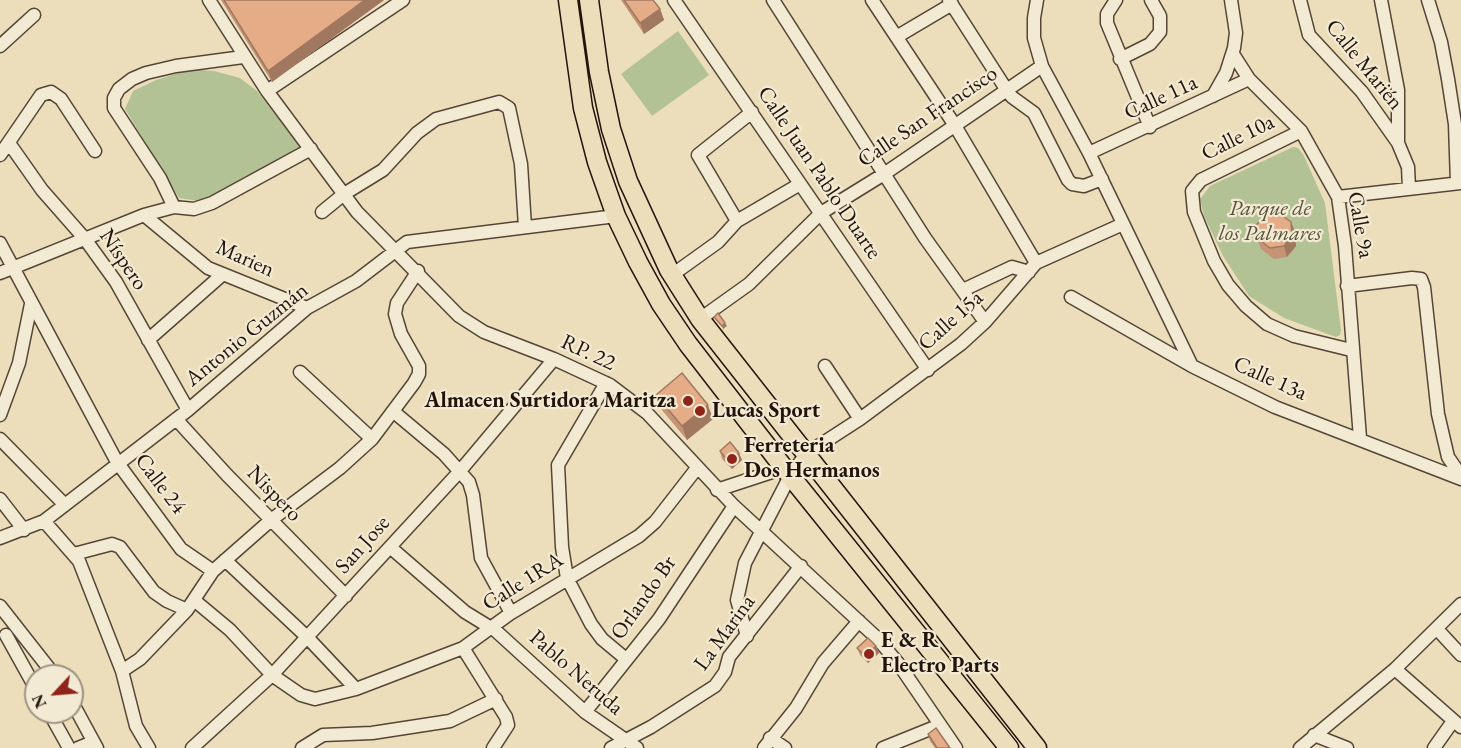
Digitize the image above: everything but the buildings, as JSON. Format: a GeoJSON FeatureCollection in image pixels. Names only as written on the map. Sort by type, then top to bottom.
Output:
{"type":"FeatureCollection","features":[{"type":"Feature","properties":{"kind":"main road"},"geometry":{"type":"LineString","coordinates":[[568,0],[583,108],[616,216],[638,262],[688,344],[787,472],[1009,748]]}},
{"type":"Feature","properties":{"kind":"main road"},"geometry":{"type":"LineString","coordinates":[[589,0],[599,72],[612,129],[628,181],[672,275],[700,319],[1037,748]]}},
{"type":"Feature","properties":{"kind":"street","name":"RP. 22"},"geometry":{"type":"LineString","coordinates":[[209,0],[243,57],[267,91],[357,212],[394,250],[465,321],[492,335],[554,359],[606,383],[647,412],[717,490],[801,566],[894,657],[956,748]]}},
{"type":"Feature","properties":{"kind":"street"},"geometry":{"type":"LineString","coordinates":[[267,91],[402,0]]}},
{"type":"Feature","properties":{"kind":"street","name":"Calle Juan Pablo Duarte"},"geometry":{"type":"LineString","coordinates":[[674,0],[928,370]]}},
{"type":"Feature","properties":{"kind":"street"},"geometry":{"type":"LineString","coordinates":[[773,0],[884,174],[985,322]]}},
{"type":"Feature","properties":{"kind":"street"},"geometry":{"type":"LineString","coordinates":[[872,0],[898,36],[954,124],[1033,267],[1012,267],[963,290]]}},
{"type":"Feature","properties":{"kind":"street"},"geometry":{"type":"LineString","coordinates":[[1037,0],[1034,38],[1042,66],[1089,153],[1192,366]]}},
{"type":"Feature","properties":{"kind":"street"},"geometry":{"type":"LineString","coordinates":[[1116,0],[1107,14],[1107,23],[1150,127]]}},
{"type":"Feature","properties":{"kind":"street"},"geometry":{"type":"LineString","coordinates":[[1120,59],[1150,44],[1160,32],[1160,16],[1151,0]]}},
{"type":"Feature","properties":{"kind":"street"},"geometry":{"type":"LineString","coordinates":[[1212,97],[1222,82],[1233,54],[1236,33],[1231,0]]}},
{"type":"Feature","properties":{"kind":"street"},"geometry":{"type":"LineString","coordinates":[[1380,0],[1398,90],[1398,143]]}},
{"type":"Feature","properties":{"kind":"street"},"geometry":{"type":"LineString","coordinates":[[1338,197],[1459,183],[1455,124],[1448,79],[1441,42],[1428,0]]}},
{"type":"Feature","properties":{"kind":"street","name":"Calle Marién"},"geometry":{"type":"LineString","coordinates":[[1302,1],[1309,35],[1362,92],[1398,143],[1408,167],[1410,188]]}},
{"type":"Feature","properties":{"kind":"street"},"geometry":{"type":"LineString","coordinates":[[898,36],[951,2],[1006,89],[1012,97],[1034,113],[1064,174],[1072,184],[1084,186],[1102,179]]}},
{"type":"Feature","properties":{"kind":"street"},"geometry":{"type":"LineString","coordinates":[[0,46],[34,15]]}},
{"type":"Feature","properties":{"kind":"street","name":"Calle 9a"},"geometry":{"type":"LineString","coordinates":[[1233,54],[1250,79],[1300,131],[1338,197],[1360,438]]}},
{"type":"Feature","properties":{"kind":"street"},"geometry":{"type":"LineString","coordinates":[[174,207],[160,178],[114,108],[114,98],[126,84],[146,73],[176,66],[243,57]]}},
{"type":"Feature","properties":{"kind":"street","name":"Calle San Francisco"},"geometry":{"type":"LineString","coordinates":[[700,319],[749,284],[821,213],[884,174],[1042,66]]}},
{"type":"Feature","properties":{"kind":"street","name":"Calle 11a"},"geometry":{"type":"LineString","coordinates":[[1089,153],[1150,127],[1250,79]]}},
{"type":"Feature","properties":{"kind":"street"},"geometry":{"type":"LineString","coordinates":[[0,155],[41,95],[51,92],[61,99],[95,151]]}},
{"type":"Feature","properties":{"kind":"street"},"geometry":{"type":"LineString","coordinates":[[322,212],[344,194],[383,170],[417,133],[436,119],[499,102],[509,108],[521,164],[525,227]]}},
{"type":"Feature","properties":{"kind":"street"},"geometry":{"type":"LineString","coordinates":[[737,221],[698,154],[752,112]]}},
{"type":"Feature","properties":{"kind":"street","name":"Calle 10a"},"geometry":{"type":"LineString","coordinates":[[1300,131],[1202,180],[1192,191],[1194,212],[1228,285],[1246,306],[1267,324],[1294,336],[1351,350]]}},
{"type":"Feature","properties":{"kind":"street","name":"Níspero"},"geometry":{"type":"LineString","coordinates":[[9,143],[42,190],[85,239],[116,282],[188,410]]}},
{"type":"Feature","properties":{"kind":"street"},"geometry":{"type":"LineString","coordinates":[[0,273],[144,215],[174,207],[194,209],[212,203],[311,149]]}},
{"type":"Feature","properties":{"kind":"street"},"geometry":{"type":"LineString","coordinates":[[672,275],[718,243],[737,221],[800,184]]}},
{"type":"Feature","properties":{"kind":"street","name":"Marien"},"geometry":{"type":"LineString","coordinates":[[144,215],[208,268],[307,308]]}},
{"type":"Feature","properties":{"kind":"street","name":"Antonio Guzmán"},"geometry":{"type":"LineString","coordinates":[[0,538],[44,520],[65,505],[117,462],[188,410],[307,308],[356,281],[407,242],[616,216]]}},
{"type":"Feature","properties":{"kind":"street","name":"Calle 15a"},"geometry":{"type":"LineString","coordinates":[[806,454],[928,370],[985,322],[1033,267],[1123,224]]}},
{"type":"Feature","properties":{"kind":"street","name":"Calle 24"},"geometry":{"type":"LineString","coordinates":[[0,243],[117,462],[181,549],[213,571]]}},
{"type":"Feature","properties":{"kind":"street"},"geometry":{"type":"LineString","coordinates":[[122,671],[140,659],[191,605],[213,571],[271,520],[340,468],[372,439],[394,412],[419,374],[418,366],[401,334],[395,315],[397,303],[418,272]]}},
{"type":"Feature","properties":{"kind":"street"},"geometry":{"type":"LineString","coordinates":[[148,340],[223,274]]}},
{"type":"Feature","properties":{"kind":"street"},"geometry":{"type":"LineString","coordinates":[[1347,286],[1412,278],[1421,279],[1424,287],[1438,414],[1448,457],[1461,477]]}},
{"type":"Feature","properties":{"kind":"street","name":"Calle 13a"},"geometry":{"type":"LineString","coordinates":[[1071,297],[1192,366],[1275,407],[1461,477]]}},
{"type":"Feature","properties":{"kind":"street"},"geometry":{"type":"LineString","coordinates":[[0,415],[19,363],[31,304]]}},
{"type":"Feature","properties":{"kind":"street","name":"San Jose"},"geometry":{"type":"LineString","coordinates":[[192,748],[272,675],[346,596],[460,471],[554,359]]}},
{"type":"Feature","properties":{"kind":"street"},"geometry":{"type":"LineString","coordinates":[[825,366],[860,419]]}},
{"type":"Feature","properties":{"kind":"street"},"geometry":{"type":"LineString","coordinates":[[300,372],[372,439]]}},
{"type":"Feature","properties":{"kind":"street"},"geometry":{"type":"LineString","coordinates":[[606,383],[558,465],[562,547],[567,578],[591,624],[602,639],[626,659]]}},
{"type":"Feature","properties":{"kind":"street"},"geometry":{"type":"LineString","coordinates":[[394,412],[460,471],[469,482],[484,565],[511,613]]}},
{"type":"Feature","properties":{"kind":"street","name":"Nispero"},"geometry":{"type":"LineString","coordinates":[[176,419],[346,596]]}},
{"type":"Feature","properties":{"kind":"street"},"geometry":{"type":"LineString","coordinates":[[0,439],[65,505]]}},
{"type":"Feature","properties":{"kind":"street"},"geometry":{"type":"LineString","coordinates":[[747,636],[737,600],[746,563],[787,472],[806,454]]}},
{"type":"Feature","properties":{"kind":"street","name":"Calle 1RA"},"geometry":{"type":"LineString","coordinates":[[74,554],[112,544],[120,547],[154,592],[167,601],[191,605],[230,630],[272,675],[301,695],[315,699],[462,648],[511,613],[647,531],[696,468]]}},
{"type":"Feature","properties":{"kind":"street"},"geometry":{"type":"LineString","coordinates":[[717,490],[787,472]]}},
{"type":"Feature","properties":{"kind":"street"},"geometry":{"type":"LineString","coordinates":[[0,499],[24,530]]}},
{"type":"Feature","properties":{"kind":"street","name":"Orlando Br"},"geometry":{"type":"LineString","coordinates":[[585,712],[659,619],[734,506]]}},
{"type":"Feature","properties":{"kind":"street"},"geometry":{"type":"LineString","coordinates":[[44,520],[74,554],[122,671],[134,719],[150,748]]}},
{"type":"Feature","properties":{"kind":"street","name":"Pablo Neruda"},"geometry":{"type":"LineString","coordinates":[[390,547],[465,612],[496,631],[585,712],[637,748]]}},
{"type":"Feature","properties":{"kind":"street"},"geometry":{"type":"LineString","coordinates":[[225,560],[307,637],[352,685]]}},
{"type":"Feature","properties":{"kind":"street","name":"La Marina"},"geometry":{"type":"LineString","coordinates":[[611,748],[715,686],[725,672],[729,657],[801,566]]}},
{"type":"Feature","properties":{"kind":"street"},"geometry":{"type":"LineString","coordinates":[[1300,748],[1395,669],[1461,604]]}},
{"type":"Feature","properties":{"kind":"street"},"geometry":{"type":"LineString","coordinates":[[0,606],[46,664]]}},
{"type":"Feature","properties":{"kind":"street"},"geometry":{"type":"LineString","coordinates":[[785,748],[767,743],[796,708],[823,663],[859,621]]}},
{"type":"Feature","properties":{"kind":"street"},"geometry":{"type":"LineString","coordinates":[[19,629],[3,637],[24,670]]}},
{"type":"Feature","properties":{"kind":"street"},"geometry":{"type":"LineString","coordinates":[[1437,629],[1461,656]]}},
{"type":"Feature","properties":{"kind":"street"},"geometry":{"type":"LineString","coordinates":[[462,648],[496,699],[508,725],[493,748]]}},
{"type":"Feature","properties":{"kind":"street"},"geometry":{"type":"LineString","coordinates":[[1395,669],[1457,724],[1434,748]]}},
{"type":"Feature","properties":{"kind":"street"},"geometry":{"type":"LineString","coordinates":[[302,748],[323,735],[372,733],[450,721],[496,699]]}},
{"type":"Feature","properties":{"kind":"street"},"geometry":{"type":"LineString","coordinates":[[56,724],[69,748]]}},
{"type":"Feature","properties":{"kind":"street"},"geometry":{"type":"LineString","coordinates":[[78,748],[95,745],[84,724]]}},
{"type":"Feature","properties":{"kind":"street"},"geometry":{"type":"LineString","coordinates":[[883,748],[940,725]]}},
{"type":"Feature","properties":{"kind":"street"},"geometry":{"type":"LineString","coordinates":[[1314,735],[1347,748]]}},
{"type":"Feature","properties":{"kind":"green space"},"geometry":{"type":"Polygon","coordinates":[[[678,31],[709,75],[652,116],[621,74],[678,31]]]}},
{"type":"Feature","properties":{"kind":"green space"},"geometry":{"type":"Polygon","coordinates":[[[191,69],[214,71],[240,78],[257,91],[302,149],[205,202],[179,198],[125,109],[133,91],[156,80],[191,69]]]}},
{"type":"Feature","properties":{"kind":"green space","name":"Parque de los Palmares"},"geometry":{"type":"Polygon","coordinates":[[[1293,147],[1298,148],[1303,154],[1325,203],[1341,330],[1340,335],[1336,337],[1284,318],[1249,296],[1223,256],[1204,216],[1200,199],[1210,186],[1293,147]]]}},
{"type":"Feature","properties":{"kind":"place","name":"Almacen Surtidora Maritza"},"geometry":{"type":"Point","coordinates":[688,401]}},
{"type":"Feature","properties":{"kind":"place","name":"Lucas Sport"},"geometry":{"type":"Point","coordinates":[700,411]}},
{"type":"Feature","properties":{"kind":"place","name":"Ferreteria Dos Hermanos"},"geometry":{"type":"Point","coordinates":[732,459]}},
{"type":"Feature","properties":{"kind":"place","name":"E & R Electro Parts"},"geometry":{"type":"Point","coordinates":[869,654]}}]}
